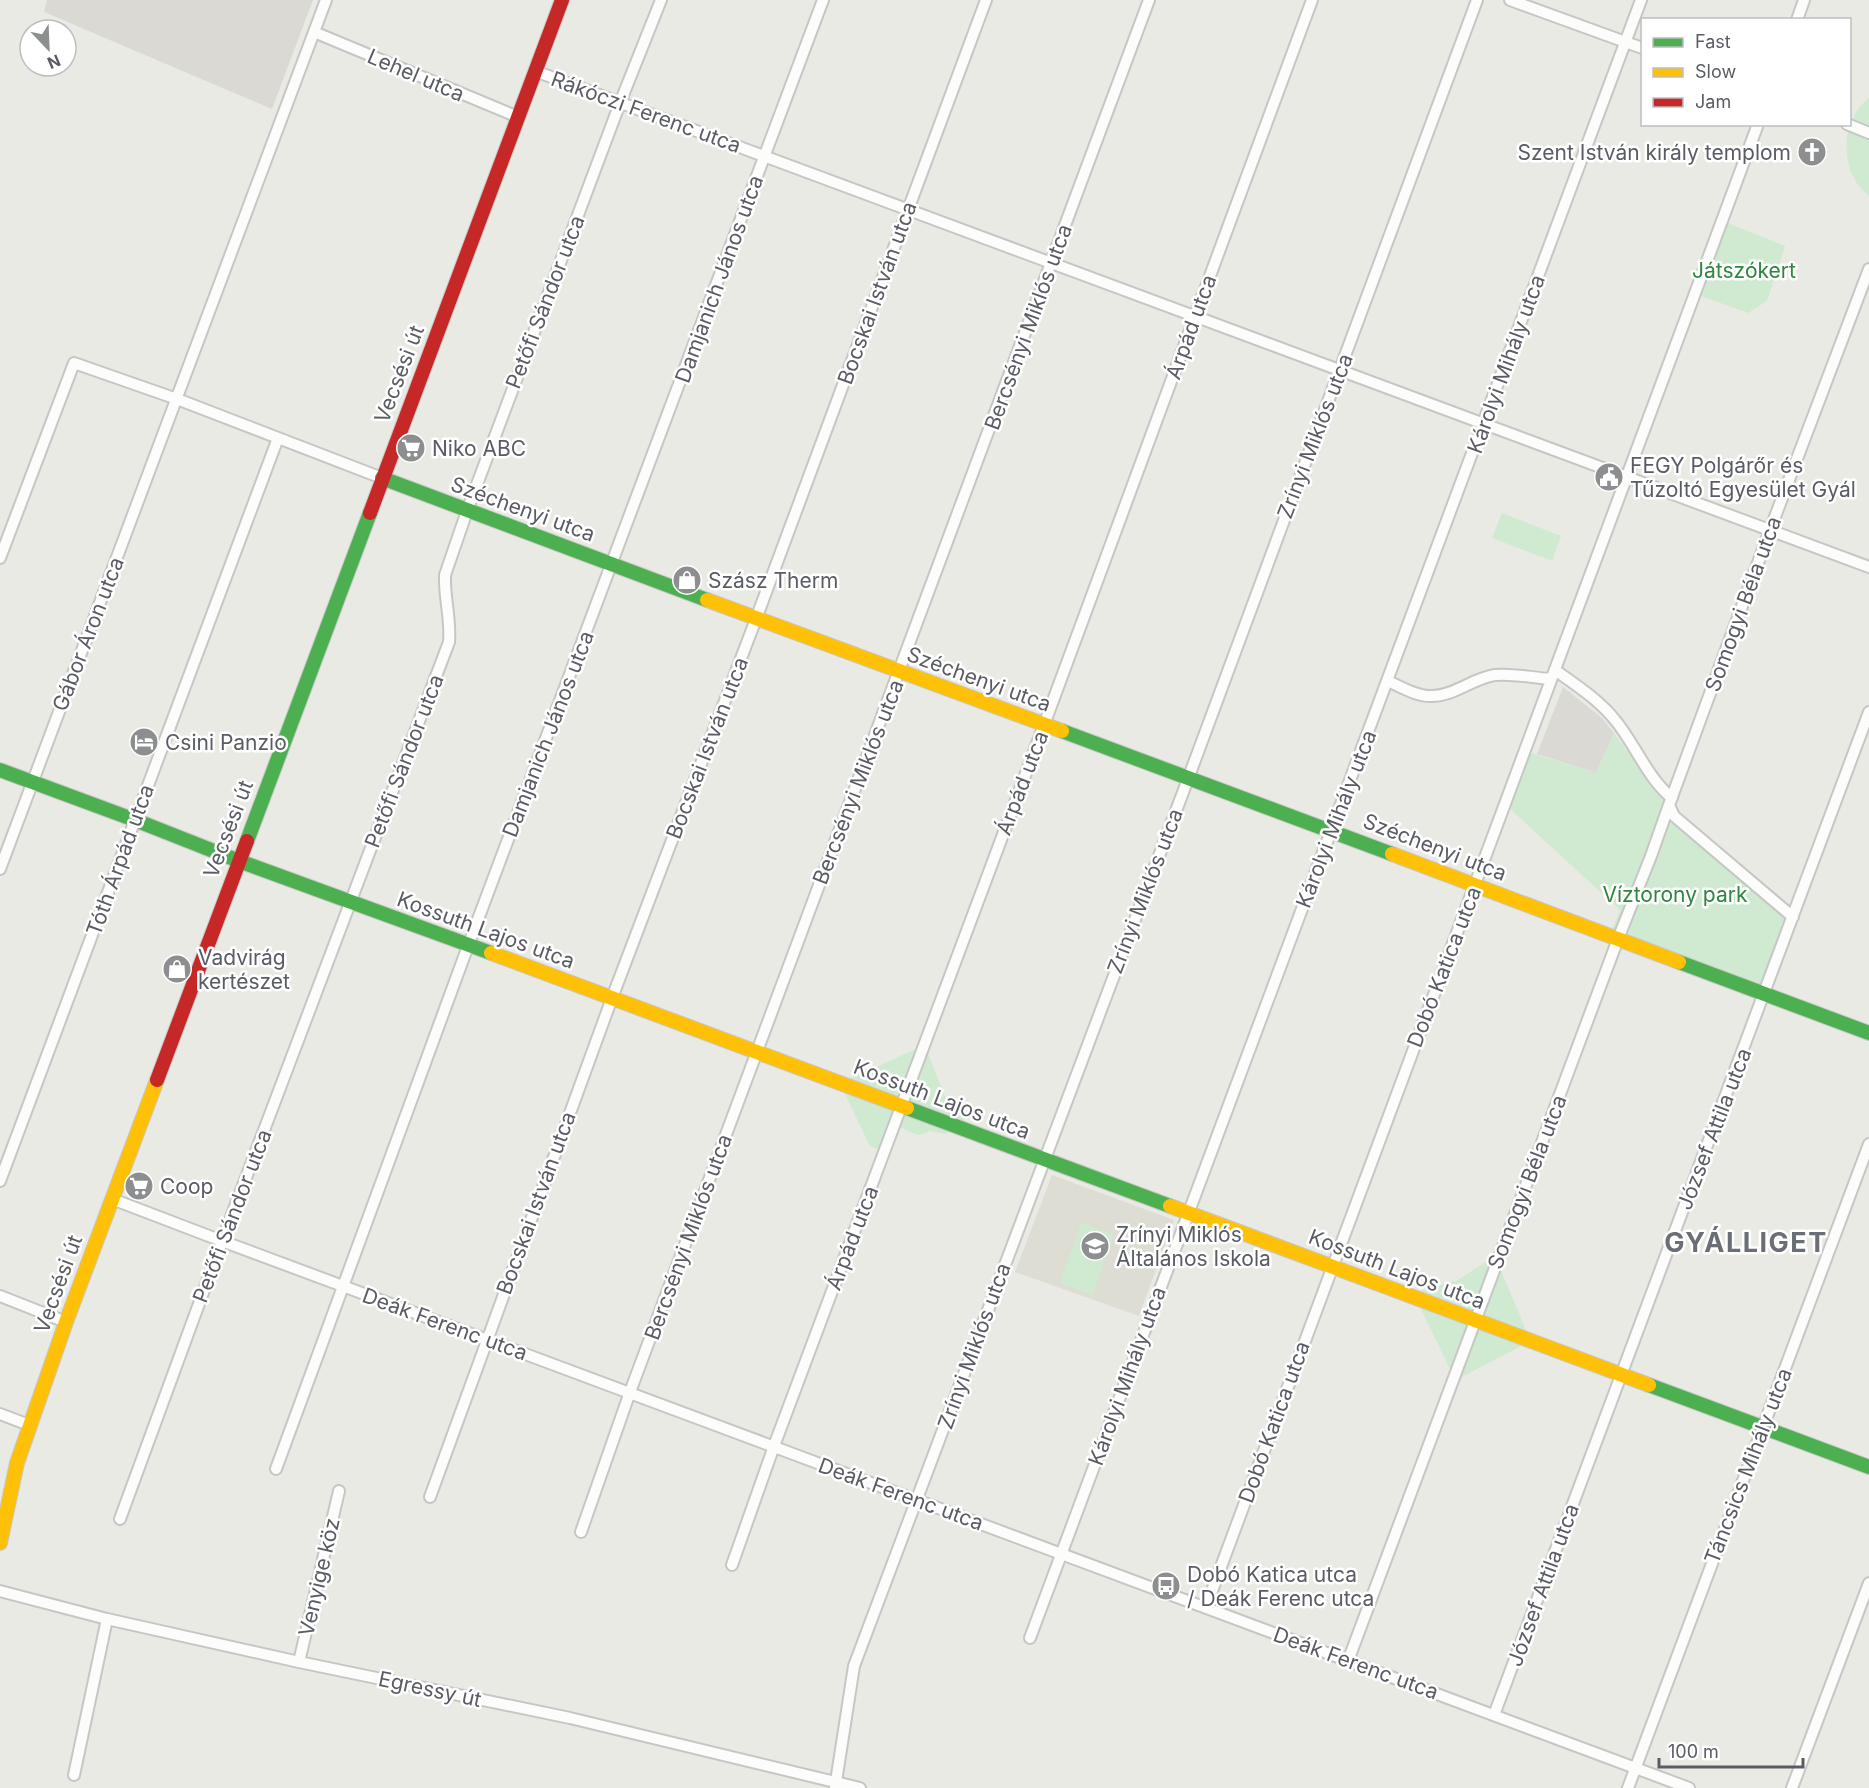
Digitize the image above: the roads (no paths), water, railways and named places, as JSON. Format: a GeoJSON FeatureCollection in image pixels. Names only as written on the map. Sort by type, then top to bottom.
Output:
{"type":"FeatureCollection","features":[{"type":"Feature","properties":{"kind":"street","name":"Gábor Áron utca"},"geometry":{"type":"LineString","coordinates":[[0,869],[326,0]]}},
{"type":"Feature","properties":{"kind":"street","name":"Vecsési út"},"geometry":{"type":"LineString","coordinates":[[0,1543],[12,1479],[66,1322],[562,0]]}},
{"type":"Feature","properties":{"kind":"street","name":"Petőfi Sándor utca"},"geometry":{"type":"LineString","coordinates":[[120,1519],[222,1241],[449,642],[450,627],[445,575],[620,103],[661,0]]}},
{"type":"Feature","properties":{"kind":"street","name":"Damjanich János utca"},"geometry":{"type":"LineString","coordinates":[[276,1469],[468,946],[823,0]]}},
{"type":"Feature","properties":{"kind":"street","name":"Bocskai István utca"},"geometry":{"type":"LineString","coordinates":[[430,1497],[612,998],[756,619],[986,0]]}},
{"type":"Feature","properties":{"kind":"street","name":"Bercsényi Miklós utca"},"geometry":{"type":"LineString","coordinates":[[581,1532],[630,1392],[1149,0]]}},
{"type":"Feature","properties":{"kind":"street","name":"Árpád utca"},"geometry":{"type":"LineString","coordinates":[[732,1565],[774,1446],[1312,0]]}},
{"type":"Feature","properties":{"kind":"street","name":"Zrínyi Miklós utca"},"geometry":{"type":"LineString","coordinates":[[835,1785],[854,1666],[1188,779],[1477,0]]}},
{"type":"Feature","properties":{"kind":"street"},"geometry":{"type":"LineString","coordinates":[[1510,0],[1641,48]]}},
{"type":"Feature","properties":{"kind":"street","name":"Károlyi Mihály utca"},"geometry":{"type":"LineString","coordinates":[[1030,1638],[1641,0]]}},
{"type":"Feature","properties":{"kind":"street"},"geometry":{"type":"LineString","coordinates":[[1798,18],[1804,0]]}},
{"type":"Feature","properties":{"kind":"street","name":"Lehel utca"},"geometry":{"type":"LineString","coordinates":[[314,32],[518,117]]}},
{"type":"Feature","properties":{"kind":"street","name":"Rákóczi Ferenc utca"},"geometry":{"type":"LineString","coordinates":[[535,71],[1869,567]]}},
{"type":"Feature","properties":{"kind":"street","name":"Dobó Katica utca"},"geometry":{"type":"LineString","coordinates":[[1206,1607],[1757,126]]}},
{"type":"Feature","properties":{"kind":"street"},"geometry":{"type":"LineString","coordinates":[[1851,126],[1869,133]]}},
{"type":"Feature","properties":{"kind":"street","name":"Somogyi Béla utca"},"geometry":{"type":"LineString","coordinates":[[1348,1661],[1869,269]]}},
{"type":"Feature","properties":{"kind":"street","name":"Széchenyi utca"},"geometry":{"type":"LineString","coordinates":[[0,558],[74,363],[177,399],[467,511],[1332,831],[1869,1033]]}},
{"type":"Feature","properties":{"kind":"street","name":"Tóth Árpád utca"},"geometry":{"type":"LineString","coordinates":[[0,1181],[278,438]]}},
{"type":"Feature","properties":{"kind":"street"},"geometry":{"type":"LineString","coordinates":[[1388,681],[1430,697],[1445,694],[1476,680],[1494,675],[1553,675],[1578,686],[1615,718],[1664,792],[1674,816],[1793,917]]}},
{"type":"Feature","properties":{"kind":"street","name":"József Attila utca"},"geometry":{"type":"LineString","coordinates":[[1494,1715],[1869,712]]}},
{"type":"Feature","properties":{"kind":"street","name":"Kossuth Lajos utca"},"geometry":{"type":"LineString","coordinates":[[0,770],[1869,1467]]}},
{"type":"Feature","properties":{"kind":"street","name":"Táncsics Mihály utca"},"geometry":{"type":"LineString","coordinates":[[1628,1788],[1869,1144]]}},
{"type":"Feature","properties":{"kind":"street","name":"Deák Ferenc utca"},"geometry":{"type":"LineString","coordinates":[[112,1199],[1689,1788]]}},
{"type":"Feature","properties":{"kind":"street"},"geometry":{"type":"LineString","coordinates":[[0,1296],[66,1322]]}},
{"type":"Feature","properties":{"kind":"street"},"geometry":{"type":"LineString","coordinates":[[0,1414],[29,1425]]}},
{"type":"Feature","properties":{"kind":"street","name":"Venyige köz"},"geometry":{"type":"LineString","coordinates":[[299,1662],[339,1491]]}},
{"type":"Feature","properties":{"kind":"street"},"geometry":{"type":"LineString","coordinates":[[1792,1788],[1869,1583]]}},
{"type":"Feature","properties":{"kind":"street","name":"Egressy út"},"geometry":{"type":"LineString","coordinates":[[0,1591],[107,1619],[299,1662],[570,1718],[835,1785],[860,1788]]}},
{"type":"Feature","properties":{"kind":"street"},"geometry":{"type":"LineString","coordinates":[[74,1775],[107,1619]]}},
{"type":"Feature","properties":{"kind":"place","name":"Szent István király templom"},"geometry":{"type":"Point","coordinates":[1812,152]}},
{"type":"Feature","properties":{"kind":"place","name":"Niko ABC"},"geometry":{"type":"Point","coordinates":[411,448]}},
{"type":"Feature","properties":{"kind":"place","name":"FEGY Polgárőr és Tűzoltó Egyesület Gyál"},"geometry":{"type":"Point","coordinates":[1609,477]}},
{"type":"Feature","properties":{"kind":"place","name":"Szász Therm"},"geometry":{"type":"Point","coordinates":[687,580]}},
{"type":"Feature","properties":{"kind":"place","name":"Csini Panzio"},"geometry":{"type":"Point","coordinates":[144,742]}},
{"type":"Feature","properties":{"kind":"place","name":"Vadvirág kertészet"},"geometry":{"type":"Point","coordinates":[177,969]}},
{"type":"Feature","properties":{"kind":"place","name":"Coop"},"geometry":{"type":"Point","coordinates":[139,1186]}},
{"type":"Feature","properties":{"kind":"place","name":"Zrínyi Miklós Általános Iskola"},"geometry":{"type":"Point","coordinates":[1095,1246]}},
{"type":"Feature","properties":{"kind":"place","name":"Dobó Katica utca / Deák Ferenc utca"},"geometry":{"type":"Point","coordinates":[1166,1586]}},
{"type":"Feature","properties":{"kind":"district","name":"GYÁLLIGET"},"geometry":{"type":"Point","coordinates":[1746,1242]}},
{"type":"Feature","properties":{"kind":"park label","name":"Játszókert"},"geometry":{"type":"Point","coordinates":[1744,270]}},
{"type":"Feature","properties":{"kind":"park label","name":"Víztorony park"},"geometry":{"type":"Point","coordinates":[1675,894]}}]}
